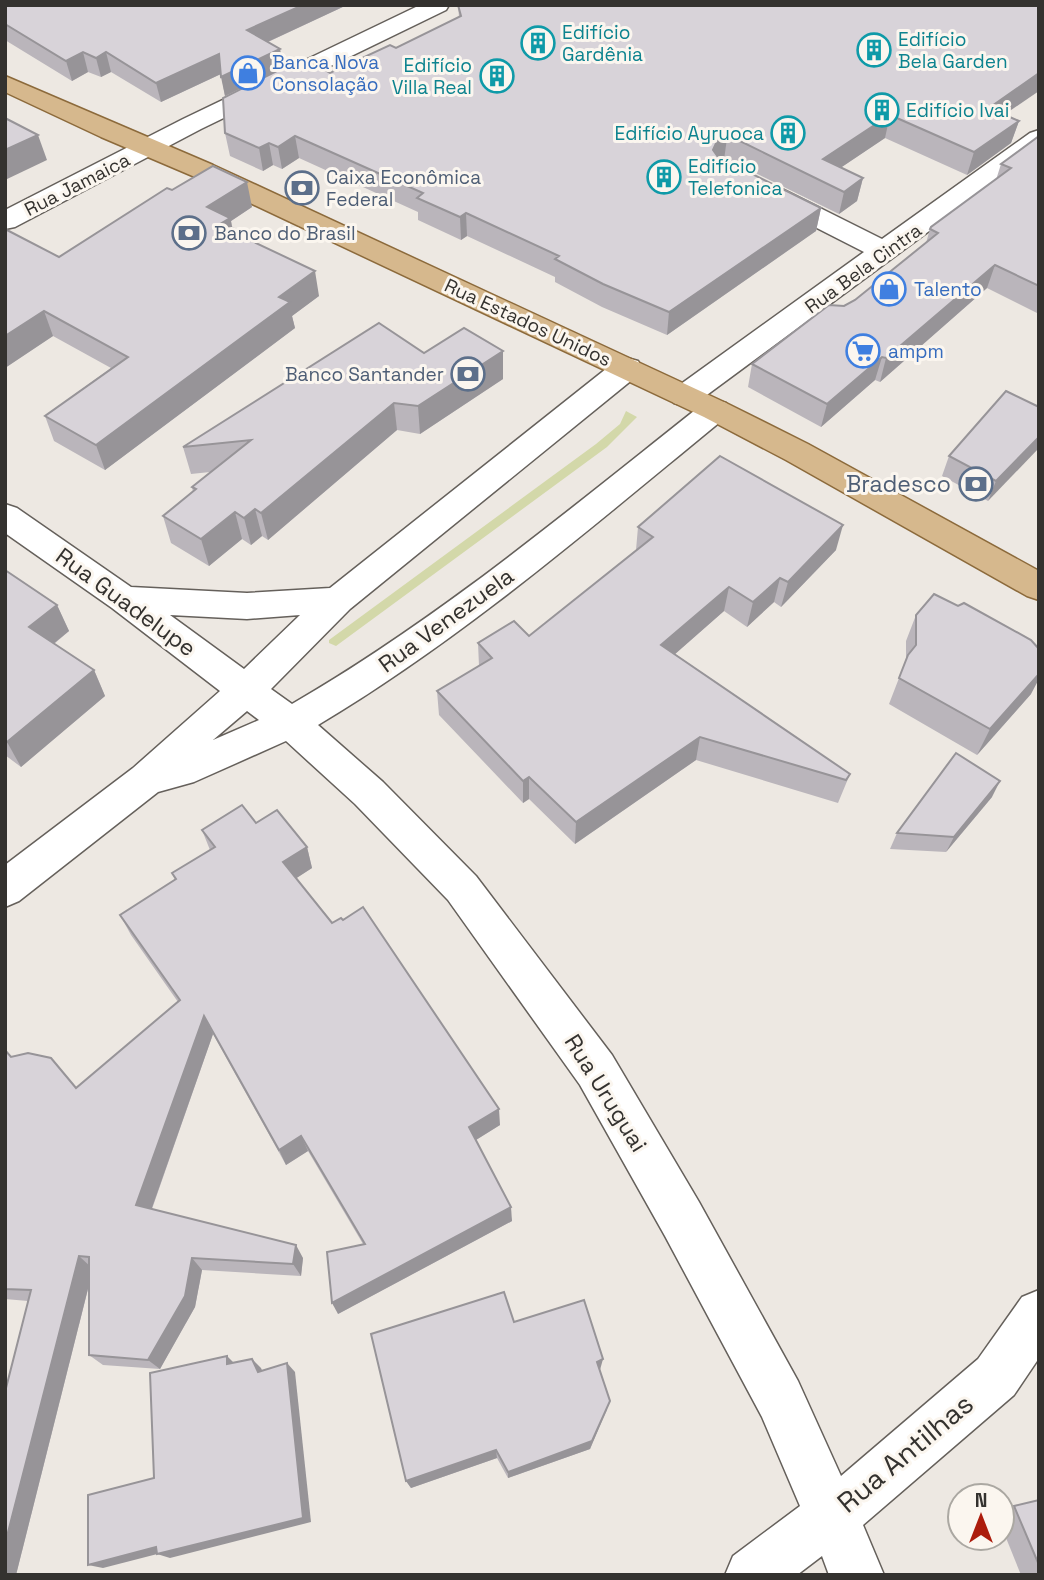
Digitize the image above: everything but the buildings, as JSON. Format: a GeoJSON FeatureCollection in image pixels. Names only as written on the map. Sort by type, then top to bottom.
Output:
{"type":"FeatureCollection","features":[{"type":"Feature","properties":{"kind":"main road","name":"Rua Estados Unidos"},"geometry":{"type":"LineString","coordinates":[[5,83],[700,403],[797,452],[1037,584]]}},
{"type":"Feature","properties":{"kind":"street","name":"Rua Jamaica"},"geometry":{"type":"LineString","coordinates":[[5,221],[148,147],[438,5]]}},
{"type":"Feature","properties":{"kind":"street","name":"Rua Bela Cintra"},"geometry":{"type":"LineString","coordinates":[[700,403],[884,251],[1039,138]]}},
{"type":"Feature","properties":{"kind":"street"},"geometry":{"type":"LineString","coordinates":[[750,184],[884,251]]}},
{"type":"Feature","properties":{"kind":"street","name":"Rua Venezuela"},"geometry":{"type":"LineString","coordinates":[[5,889],[147,779],[166,759],[247,689],[338,600],[627,368]]}},
{"type":"Feature","properties":{"kind":"street","name":"Rua Venezuela"},"geometry":{"type":"LineString","coordinates":[[147,779],[181,771],[290,723],[357,684],[516,570],[700,403]]}},
{"type":"Feature","properties":{"kind":"street","name":"Rua Guadelupe"},"geometry":{"type":"LineString","coordinates":[[5,516],[247,689]]}},
{"type":"Feature","properties":{"kind":"street"},"geometry":{"type":"LineString","coordinates":[[124,599],[247,606],[338,600]]}},
{"type":"Feature","properties":{"kind":"street","name":"Rua Uruguai"},"geometry":{"type":"LineString","coordinates":[[247,689],[369,793],[462,888],[596,1070],[682,1219],[780,1399],[857,1575]]}},
{"type":"Feature","properties":{"kind":"street","name":"Rua Antilhas"},"geometry":{"type":"LineString","coordinates":[[752,1575],[869,1488],[996,1377],[1039,1314]]}},
{"type":"Feature","properties":{"kind":"green space"},"geometry":{"type":"Polygon","coordinates":[[[626,411],[637,417],[607,447],[336,646],[329,643],[329,640],[596,444],[620,424],[626,411]]]}},
{"type":"Feature","properties":{"kind":"place","name":"Edifício Gardênia"},"geometry":{"type":"Point","coordinates":[538,43]}},
{"type":"Feature","properties":{"kind":"place","name":"Edifício Bela Garden"},"geometry":{"type":"Point","coordinates":[874,50]}},
{"type":"Feature","properties":{"kind":"place","name":"Banca Nova Consolação"},"geometry":{"type":"Point","coordinates":[248,73]}},
{"type":"Feature","properties":{"kind":"place","name":"Edifício Villa Real"},"geometry":{"type":"Point","coordinates":[497,76]}},
{"type":"Feature","properties":{"kind":"place","name":"Edifício Ivai"},"geometry":{"type":"Point","coordinates":[882,110]}},
{"type":"Feature","properties":{"kind":"place","name":"Edifício Ayruoca"},"geometry":{"type":"Point","coordinates":[788,133]}},
{"type":"Feature","properties":{"kind":"place","name":"Edifício Telefonica"},"geometry":{"type":"Point","coordinates":[664,177]}},
{"type":"Feature","properties":{"kind":"place","name":"Caixa Econômica Federal"},"geometry":{"type":"Point","coordinates":[302,188]}},
{"type":"Feature","properties":{"kind":"place","name":"Banco do Brasil"},"geometry":{"type":"Point","coordinates":[189,233]}},
{"type":"Feature","properties":{"kind":"place","name":"Talento"},"geometry":{"type":"Point","coordinates":[889,289]}},
{"type":"Feature","properties":{"kind":"place","name":"ampm"},"geometry":{"type":"Point","coordinates":[863,351]}},
{"type":"Feature","properties":{"kind":"place","name":"Banco Santander"},"geometry":{"type":"Point","coordinates":[468,374]}},
{"type":"Feature","properties":{"kind":"place","name":"Bradesco"},"geometry":{"type":"Point","coordinates":[976,484]}}]}
